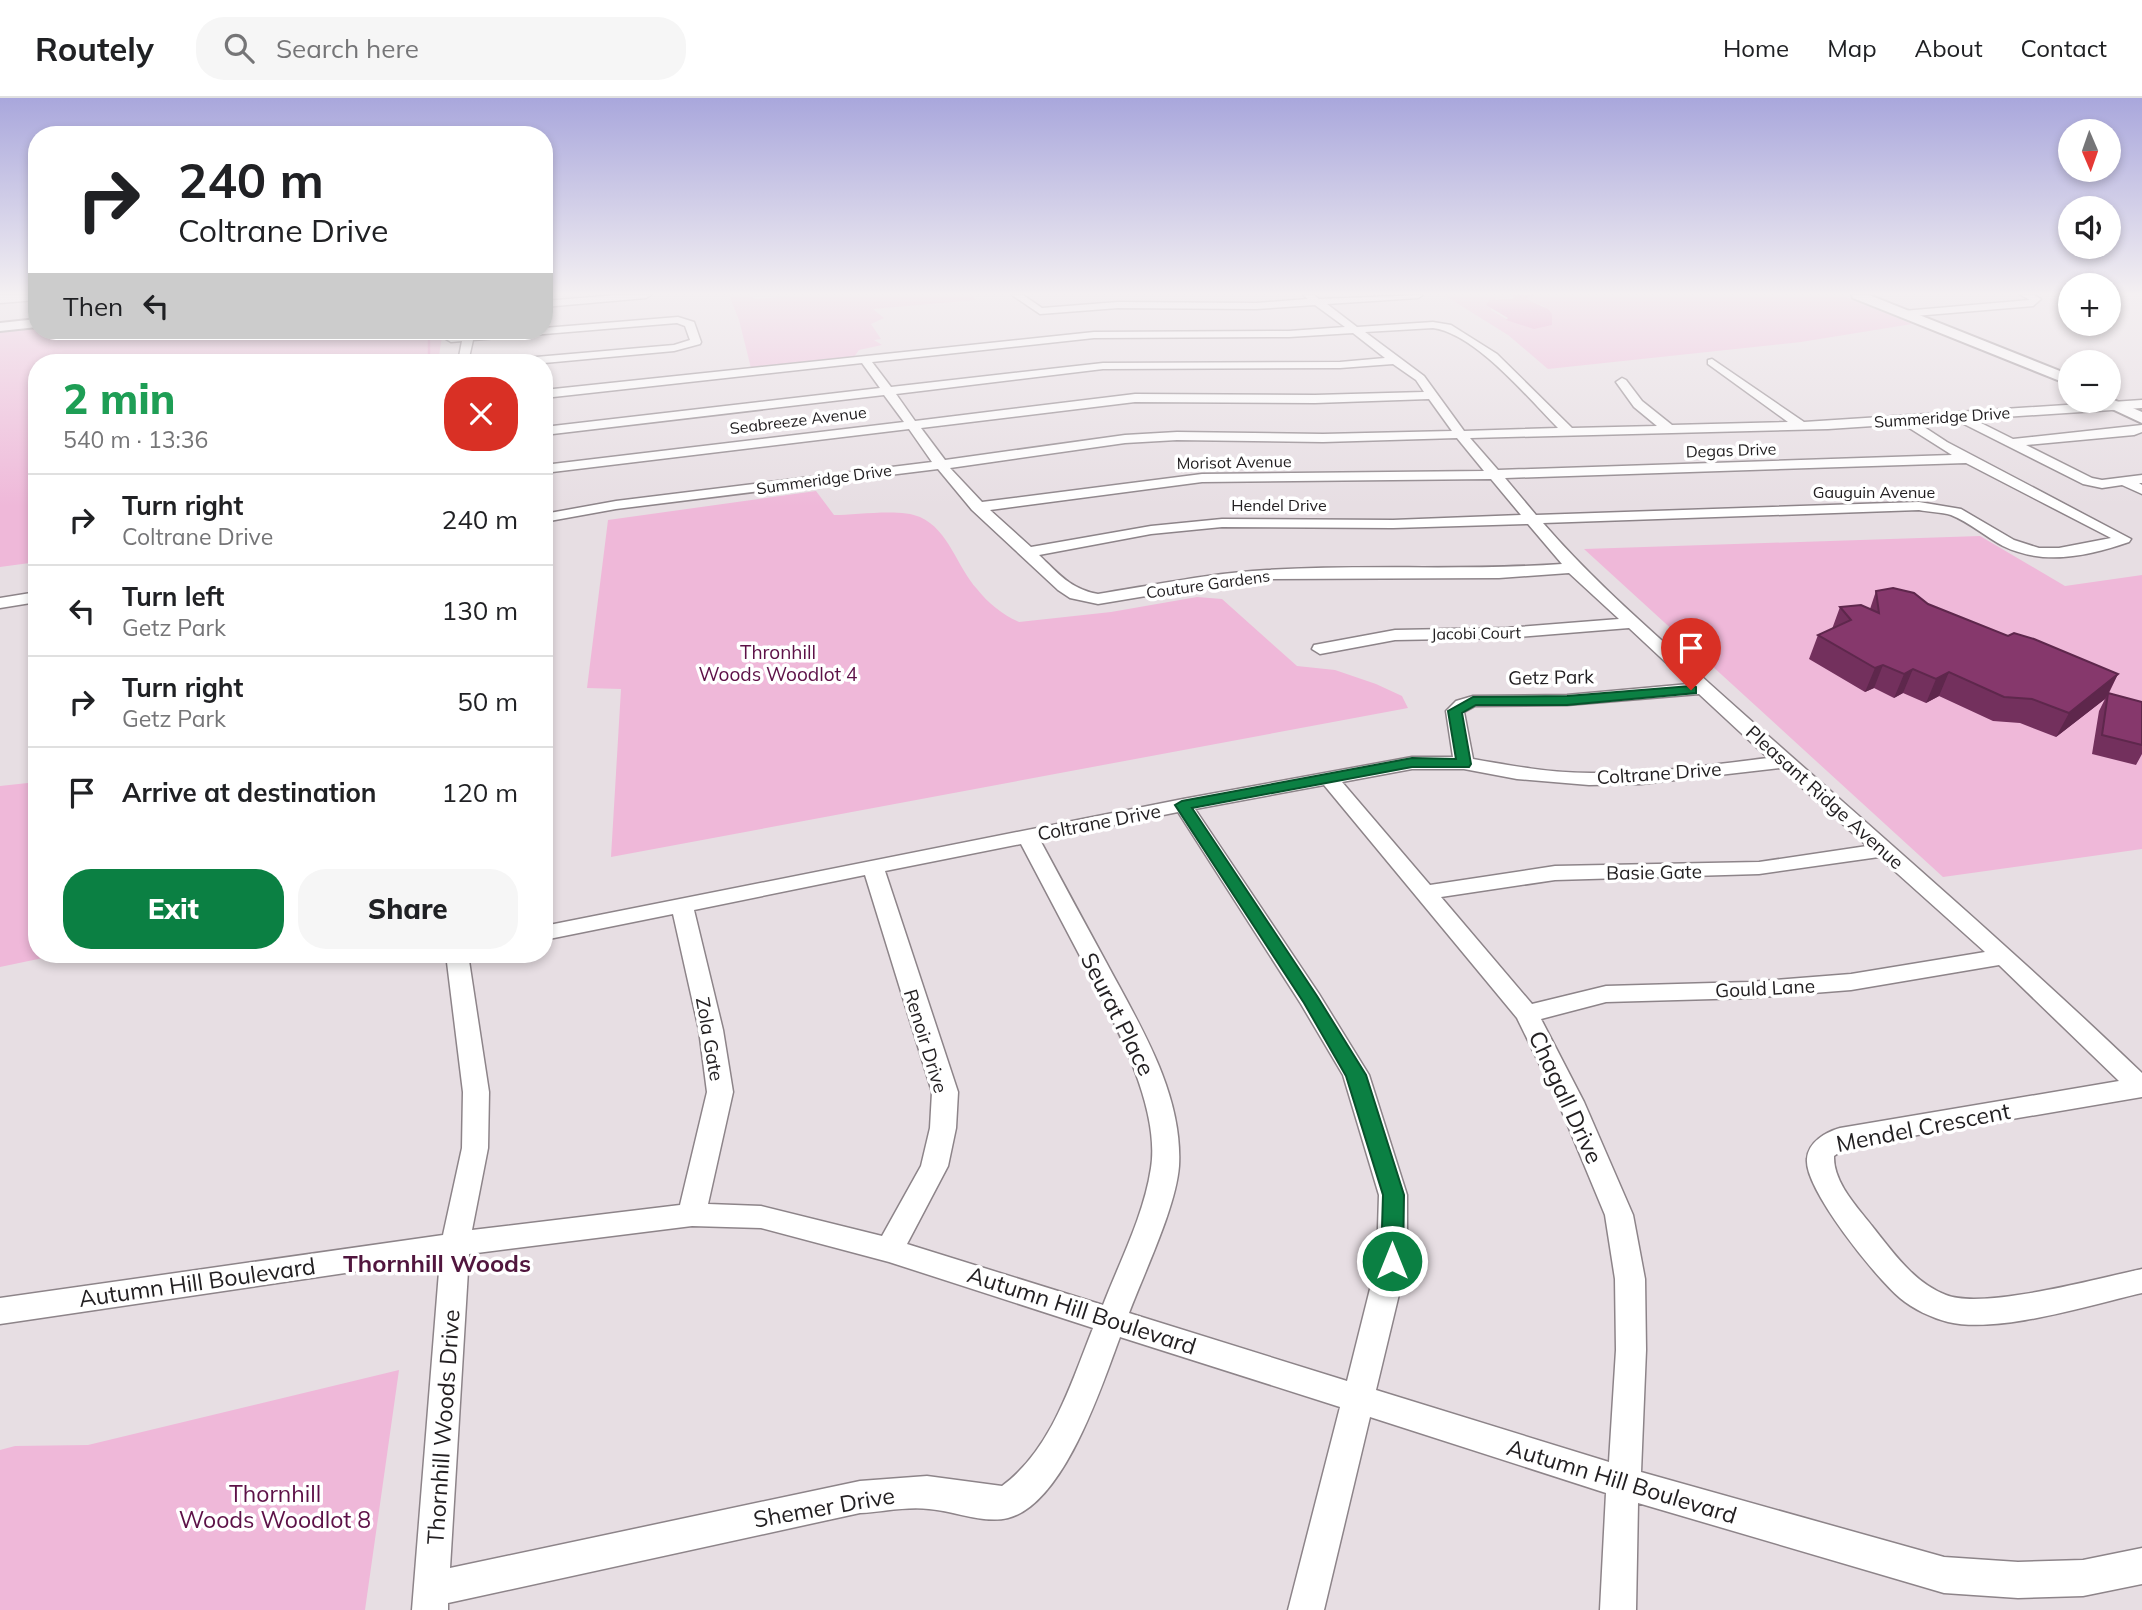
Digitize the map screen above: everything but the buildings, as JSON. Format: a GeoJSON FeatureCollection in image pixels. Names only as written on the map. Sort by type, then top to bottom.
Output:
{"type":"FeatureCollection","features":[{"type":"Feature","properties":{"kind":"main road"},"geometry":{"type":"LineString","coordinates":[[2019,366],[2058,382]]}},
{"type":"Feature","properties":{"kind":"main road"},"geometry":{"type":"LineString","coordinates":[[2035,366],[2058,375]]}},
{"type":"Feature","properties":{"kind":"main road"},"geometry":{"type":"LineString","coordinates":[[2121,402],[2141,423]]}},
{"type":"Feature","properties":{"kind":"street"},"geometry":{"type":"LineString","coordinates":[[553,393],[813,366]]}},
{"type":"Feature","properties":{"kind":"street","name":"Couture Gardens"},"geometry":{"type":"LineString","coordinates":[[869,366],[940,464],[976,507],[1029,552],[1064,587],[1089,599],[1270,574],[1499,573],[1573,568]]}},
{"type":"Feature","properties":{"kind":"street"},"geometry":{"type":"LineString","coordinates":[[553,430],[1104,366],[1208,366]]}},
{"type":"Feature","properties":{"kind":"street","name":"Pleasant Ridge Avenue"},"geometry":{"type":"LineString","coordinates":[[1403,366],[1420,378],[1459,433],[1573,568],[1784,762],[2040,989],[2141,1087]]}},
{"type":"Feature","properties":{"kind":"street"},"geometry":{"type":"LineString","coordinates":[[1503,366],[1567,430]]}},
{"type":"Feature","properties":{"kind":"street"},"geometry":{"type":"LineString","coordinates":[[1717,366],[1805,424]]}},
{"type":"Feature","properties":{"kind":"street"},"geometry":{"type":"LineString","coordinates":[[1622,382],[1638,404],[1667,428]]}},
{"type":"Feature","properties":{"kind":"street","name":"Seabreeze Avenue"},"geometry":{"type":"LineString","coordinates":[[553,468],[1135,398],[1315,399],[1433,395]]}},
{"type":"Feature","properties":{"kind":"street","name":"Summeridge Drive"},"geometry":{"type":"LineString","coordinates":[[553,517],[1006,455],[1177,436],[1308,437],[1906,421],[2058,409]]}},
{"type":"Feature","properties":{"kind":"street"},"geometry":{"type":"LineString","coordinates":[[1961,418],[2084,480],[2102,484],[2142,479]]}},
{"type":"Feature","properties":{"kind":"street","name":"Gauguin Avenue"},"geometry":{"type":"LineString","coordinates":[[1530,519],[1933,507],[1956,512],[2026,550],[2049,553],[2099,547],[2124,540],[1924,435],[1906,421]]}},
{"type":"Feature","properties":{"kind":"street"},"geometry":{"type":"LineString","coordinates":[[2011,443],[2134,431],[2141,423]]}},
{"type":"Feature","properties":{"kind":"street","name":"Degas Drive"},"geometry":{"type":"LineString","coordinates":[[1494,474],[1969,458]]}},
{"type":"Feature","properties":{"kind":"street","name":"Morisot Avenue"},"geometry":{"type":"LineString","coordinates":[[976,507],[1202,478],[1494,474]]}},
{"type":"Feature","properties":{"kind":"street"},"geometry":{"type":"LineString","coordinates":[[2124,481],[2142,490]]}},
{"type":"Feature","properties":{"kind":"street","name":"Hendel Drive"},"geometry":{"type":"LineString","coordinates":[[1029,552],[1152,530],[1222,523],[1392,524],[1530,519]]}},
{"type":"Feature","properties":{"kind":"street"},"geometry":{"type":"LineString","coordinates":[[2018,559],[2049,553]]}},
{"type":"Feature","properties":{"kind":"street"},"geometry":{"type":"LineString","coordinates":[[0,603],[28,598]]}},
{"type":"Feature","properties":{"kind":"street","name":"Jacobi Court"},"geometry":{"type":"LineString","coordinates":[[1320,649],[1395,635],[1506,634],[1634,623]]}},
{"type":"Feature","properties":{"kind":"street","name":"Getz Park"},"geometry":{"type":"LineString","coordinates":[[1464,764],[1455,711],[1473,701],[1567,701],[1705,688]]}},
{"type":"Feature","properties":{"kind":"street","name":"Coltrane Drive"},"geometry":{"type":"LineString","coordinates":[[553,931],[1182,805],[1412,763],[1464,764],[1517,773],[1589,779],[1642,778],[1784,762]]}},
{"type":"Feature","properties":{"kind":"street","name":"Chagall Drive"},"geometry":{"type":"LineString","coordinates":[[1329,779],[1527,1014],[1571,1102],[1619,1214],[1630,1279],[1631,1350],[1624,1482],[1620,1508],[1618,1610]]}},
{"type":"Feature","properties":{"kind":"street"},"geometry":{"type":"LineString","coordinates":[[1182,805],[1311,1000],[1356,1075],[1393,1195],[1392,1261],[1306,1610]]}},
{"type":"Feature","properties":{"kind":"street","name":"Seurat Place"},"geometry":{"type":"LineString","coordinates":[[1028,837],[1126,1022],[1153,1083],[1163,1133],[1165,1167],[1152,1216],[1110,1319]]}},
{"type":"Feature","properties":{"kind":"street","name":"Basie Gate"},"geometry":{"type":"LineString","coordinates":[[1424,893],[1555,873],[1759,868],[1885,850]]}},
{"type":"Feature","properties":{"kind":"street","name":"Renoir Drive"},"geometry":{"type":"LineString","coordinates":[[873,867],[945,1092],[943,1128],[934,1166],[889,1250]]}},
{"type":"Feature","properties":{"kind":"street","name":"Zola Gate"},"geometry":{"type":"LineString","coordinates":[[682,904],[710,1030],[720,1092],[692,1215]]}},
{"type":"Feature","properties":{"kind":"street","name":"Gould Lane"},"geometry":{"type":"LineString","coordinates":[[1527,1014],[1606,994],[1749,990],[1851,982],[2003,957]]}},
{"type":"Feature","properties":{"kind":"street","name":"Thornhill Woods Drive"},"geometry":{"type":"LineString","coordinates":[[431,1599],[455,1245],[475,1148],[476,1092],[458,963]]}},
{"type":"Feature","properties":{"kind":"street","name":"Mendel Crescent"},"geometry":{"type":"LineString","coordinates":[[2141,1087],[1840,1138],[1825,1147],[1819,1158],[1821,1174],[1835,1197],[1878,1253],[1911,1290],[1948,1309],[1987,1310],[2142,1281]]}},
{"type":"Feature","properties":{"kind":"street","name":"Autumn Hill Boulevard"},"geometry":{"type":"LineString","coordinates":[[0,1311],[455,1245],[692,1215],[761,1217],[889,1250],[1624,1482],[1944,1575],[2018,1580],[2083,1578],[2142,1566]]}},
{"type":"Feature","properties":{"kind":"street","name":"Shemer Drive"},"geometry":{"type":"LineString","coordinates":[[431,1599],[860,1497],[927,1492],[989,1502],[1007,1502],[1026,1489],[1047,1463],[1073,1419],[1110,1319]]}},
{"type":"Feature","properties":{"kind":"green space"},"geometry":{"type":"Polygon","coordinates":[[[0,366],[28,366],[28,563],[0,567],[0,366]]]}},
{"type":"Feature","properties":{"kind":"green space"},"geometry":{"type":"Polygon","coordinates":[[[1544,366],[1580,366],[1548,369],[1544,366]]]}},
{"type":"Feature","properties":{"kind":"green space","name":"Thronhill Woods Woodlot 4"},"geometry":{"type":"Polygon","coordinates":[[[816,491],[834,515],[902,513],[912,514],[930,523],[946,540],[981,594],[991,604],[1019,622],[1111,612],[1197,597],[1222,599],[1297,666],[1335,670],[1376,684],[1402,696],[1408,708],[611,857],[621,689],[587,688],[608,520],[816,491]]]}},
{"type":"Feature","properties":{"kind":"green space"},"geometry":{"type":"Polygon","coordinates":[[[1980,536],[2065,586],[2142,575],[2142,849],[1943,877],[1584,549],[1980,536]]]}},
{"type":"Feature","properties":{"kind":"green space"},"geometry":{"type":"Polygon","coordinates":[[[28,783],[28,961],[0,967],[0,786],[28,783]]]}},
{"type":"Feature","properties":{"kind":"green space","name":"Thornhill Woods Woodlot 8"},"geometry":{"type":"Polygon","coordinates":[[[399,1370],[365,1610],[0,1610],[0,1450],[15,1446],[88,1445],[399,1370]]]}},
{"type":"Feature","properties":{"kind":"district","name":"Thornhill Woods"},"geometry":{"type":"Point","coordinates":[437,1263]}},
{"type":"Feature","properties":{"kind":"route"},"geometry":{"type":"LineString","coordinates":[[1392,1261],[1393,1195],[1356,1075],[1311,1000],[1182,805],[1412,763],[1464,764],[1464,751],[1455,711],[1473,701],[1567,701],[1691,690]]}}]}
